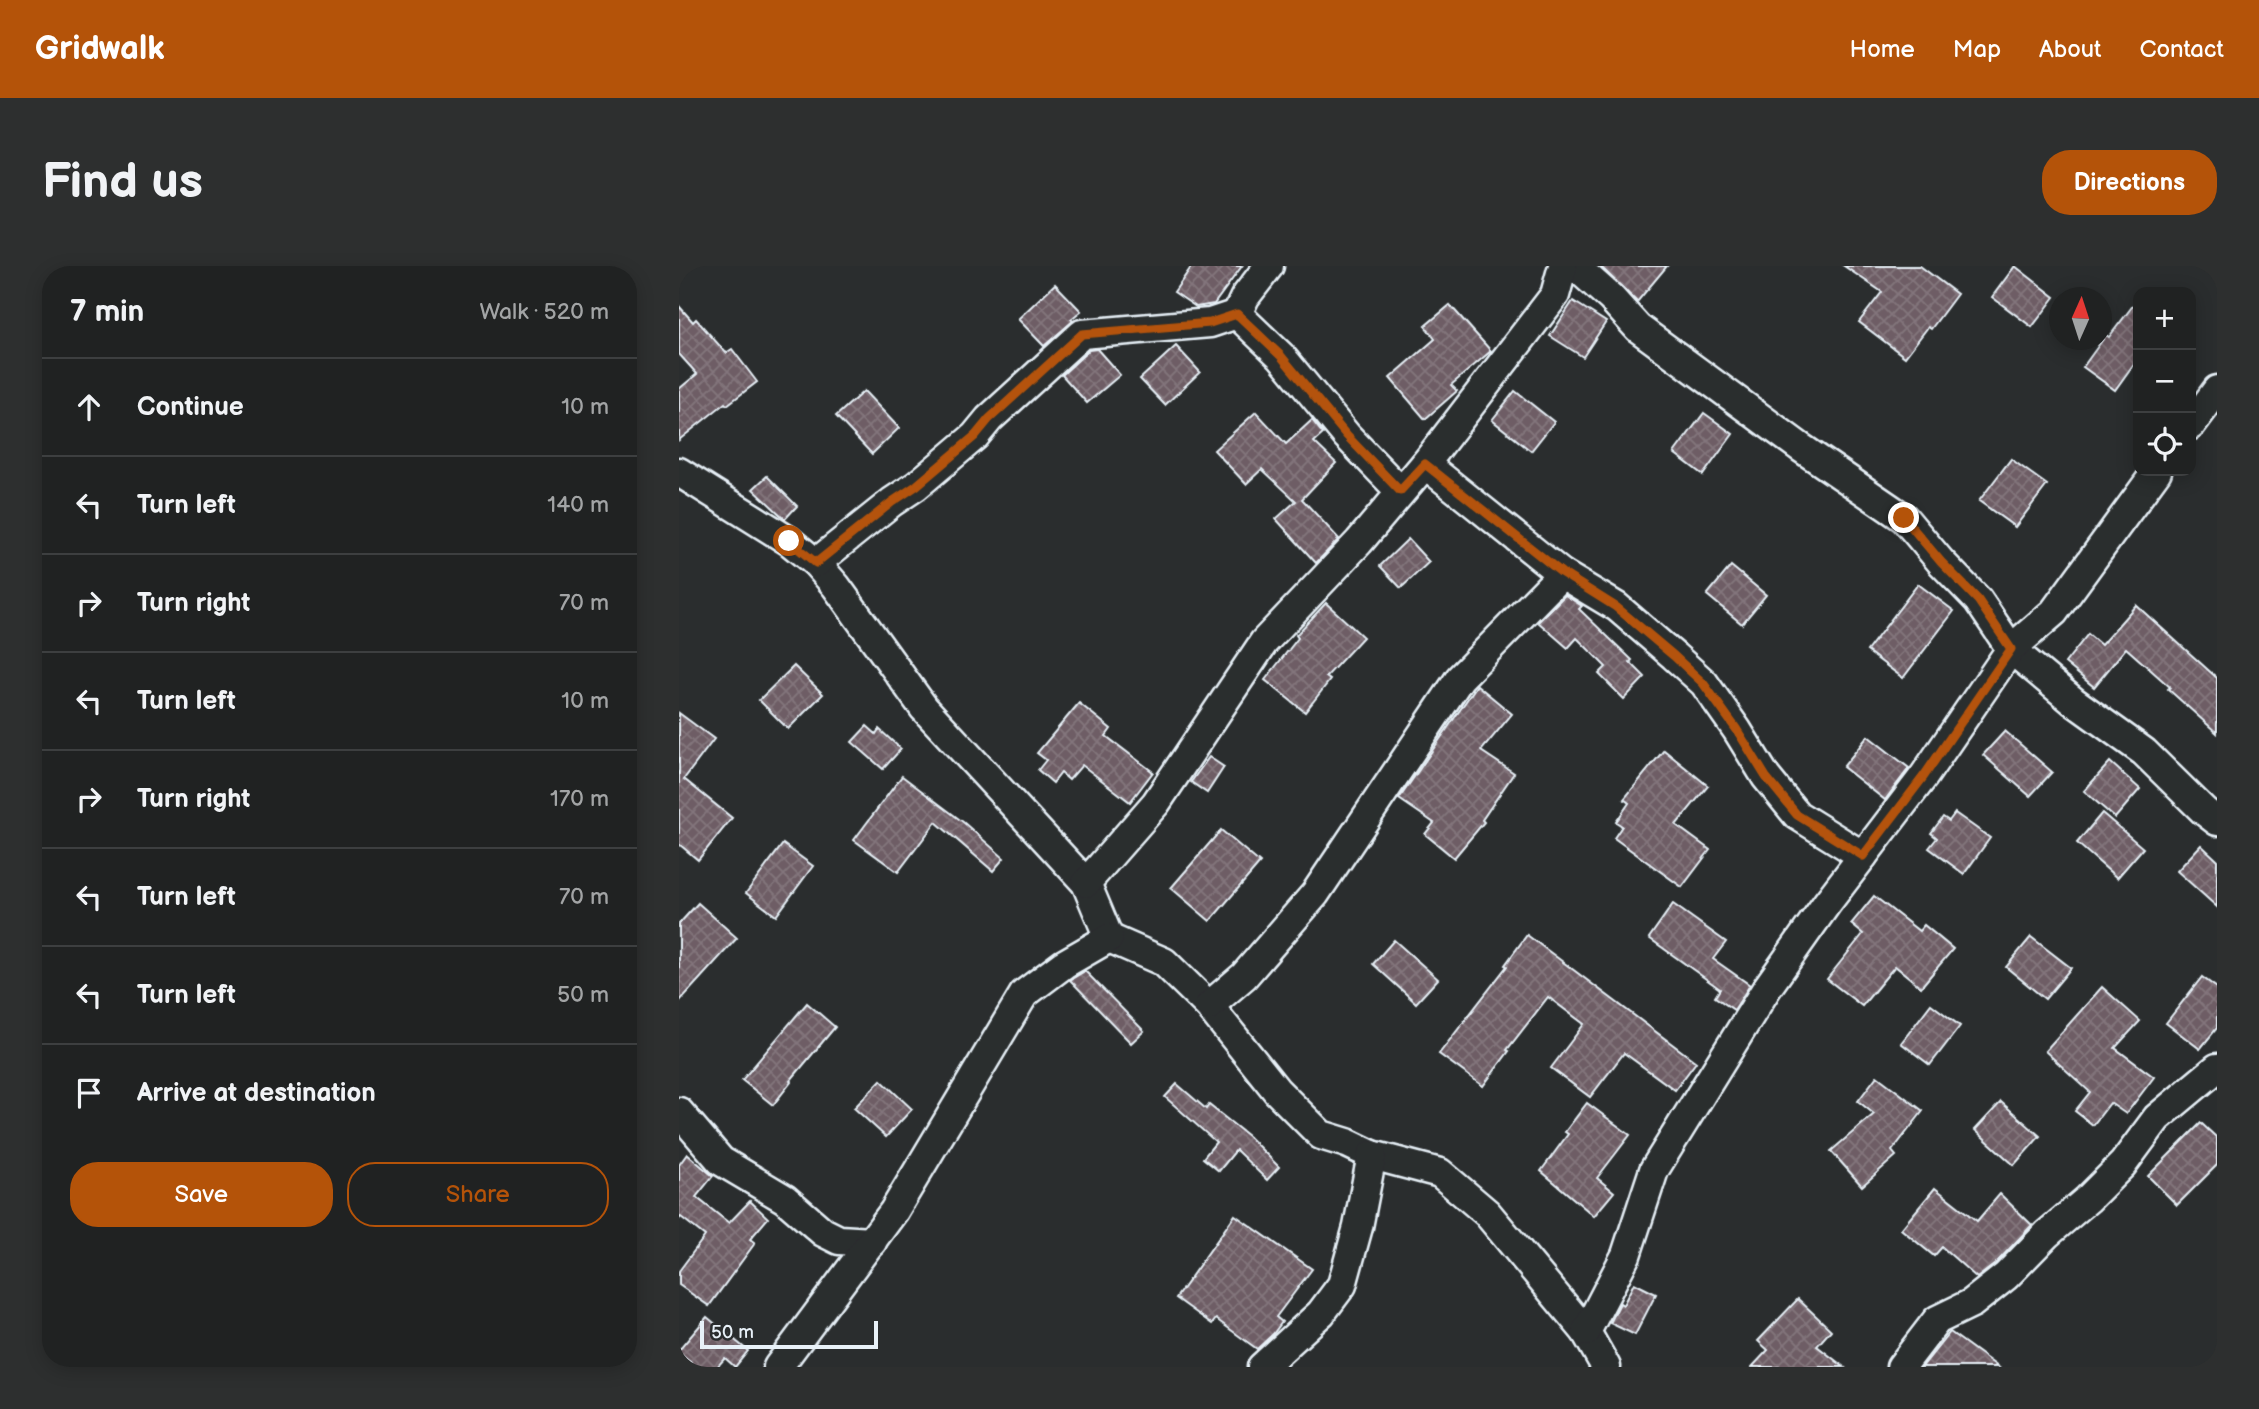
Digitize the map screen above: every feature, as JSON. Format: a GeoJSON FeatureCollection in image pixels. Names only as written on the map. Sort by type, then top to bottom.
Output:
{"type":"FeatureCollection","features":[{"type":"Feature","properties":{"kind":"street"},"geometry":{"type":"LineString","coordinates":[[816,563],[916,486],[975,436],[989,419],[1082,334],[1210,323],[1237,314],[1245,297],[1269,266]]}},
{"type":"Feature","properties":{"kind":"street"},"geometry":{"type":"LineString","coordinates":[[1086,883],[1156,803],[1264,642],[1359,542],[1425,464],[1555,295],[1563,266]]}},
{"type":"Feature","properties":{"kind":"street"},"geometry":{"type":"LineString","coordinates":[[1575,266],[1611,298],[1638,328],[1800,447],[1904,518],[1978,600],[2011,649],[2073,702],[2144,752],[2217,821]]}},
{"type":"Feature","properties":{"kind":"street"},"geometry":{"type":"LineString","coordinates":[[1237,314],[1281,356],[1347,436],[1400,491]]}},
{"type":"Feature","properties":{"kind":"street"},"geometry":{"type":"LineString","coordinates":[[2196,418],[2217,390]]}},
{"type":"Feature","properties":{"kind":"street"},"geometry":{"type":"LineString","coordinates":[[1425,464],[1562,573],[1616,607],[1703,683],[1766,777],[1797,815],[1863,856]]}},
{"type":"Feature","properties":{"kind":"street"},"geometry":{"type":"LineString","coordinates":[[679,472],[789,541],[816,563],[836,586],[924,708],[1086,883],[1109,938],[1164,962],[1209,1006],[1277,1091],[1321,1135],[1372,1155],[1440,1173],[1487,1213],[1586,1332],[1606,1367]]}},
{"type":"Feature","properties":{"kind":"street"},"geometry":{"type":"LineString","coordinates":[[1586,1332],[1626,1255],[1654,1170],[1767,988],[1924,776],[2011,649],[2054,612],[2153,476]]}},
{"type":"Feature","properties":{"kind":"street"},"geometry":{"type":"LineString","coordinates":[[1209,1006],[1244,976],[1315,894],[1460,678],[1562,573]]}},
{"type":"Feature","properties":{"kind":"street"},"geometry":{"type":"LineString","coordinates":[[778,1367],[894,1211],[1024,994],[1065,964],[1109,938]]}},
{"type":"Feature","properties":{"kind":"street"},"geometry":{"type":"LineString","coordinates":[[1901,1367],[1937,1320],[1972,1303],[2006,1276],[2123,1164],[2157,1118],[2217,1068]]}},
{"type":"Feature","properties":{"kind":"street"},"geometry":{"type":"LineString","coordinates":[[679,1112],[721,1161],[785,1199],[823,1232],[839,1240],[872,1242]]}},
{"type":"Feature","properties":{"kind":"street"},"geometry":{"type":"LineString","coordinates":[[1262,1367],[1321,1313],[1342,1285],[1359,1227],[1372,1155]]}},
{"type":"Feature","properties":{"kind":"building"},"geometry":{"type":"Polygon","coordinates":[[[1192,266],[1242,266],[1214,304],[1196,307],[1174,292],[1192,266]]]}},
{"type":"Feature","properties":{"kind":"building"},"geometry":{"type":"Polygon","coordinates":[[[1600,266],[1667,266],[1637,302],[1600,266]]]}},
{"type":"Feature","properties":{"kind":"building"},"geometry":{"type":"Polygon","coordinates":[[[1844,266],[1920,266],[1957,294],[1931,329],[1928,327],[1905,357],[1859,322],[1882,292],[1844,266]]]}},
{"type":"Feature","properties":{"kind":"building"},"geometry":{"type":"Polygon","coordinates":[[[2015,266],[2049,292],[2049,305],[2032,327],[1992,297],[2015,266]]]}},
{"type":"Feature","properties":{"kind":"building"},"geometry":{"type":"Polygon","coordinates":[[[1055,284],[1081,311],[1044,346],[1018,319],[1055,284]]]}},
{"type":"Feature","properties":{"kind":"building"},"geometry":{"type":"Polygon","coordinates":[[[1573,301],[1606,322],[1583,357],[1550,336],[1573,301]]]}},
{"type":"Feature","properties":{"kind":"building"},"geometry":{"type":"Polygon","coordinates":[[[1450,305],[1491,351],[1451,385],[1457,391],[1425,419],[1390,378],[1435,339],[1425,326],[1450,305]]]}},
{"type":"Feature","properties":{"kind":"building"},"geometry":{"type":"Polygon","coordinates":[[[679,306],[693,322],[696,319],[726,353],[732,349],[757,382],[727,405],[725,403],[679,440],[679,389],[697,374],[679,354],[679,306]]]}},
{"type":"Feature","properties":{"kind":"building"},"geometry":{"type":"Polygon","coordinates":[[[2133,306],[2133,365],[2115,390],[2083,367],[2095,350],[2112,350],[2112,333],[2133,306]]]}},
{"type":"Feature","properties":{"kind":"building"},"geometry":{"type":"Polygon","coordinates":[[[1176,346],[1200,372],[1165,405],[1140,379],[1176,346]]]}},
{"type":"Feature","properties":{"kind":"building"},"geometry":{"type":"Polygon","coordinates":[[[1097,349],[1120,375],[1087,403],[1062,375],[1089,350],[1097,349]]]}},
{"type":"Feature","properties":{"kind":"building"},"geometry":{"type":"Polygon","coordinates":[[[864,391],[899,428],[872,454],[836,416],[864,391]]]}},
{"type":"Feature","properties":{"kind":"building"},"geometry":{"type":"Polygon","coordinates":[[[1515,391],[1554,422],[1531,451],[1492,420],[1515,391]]]}},
{"type":"Feature","properties":{"kind":"building"},"geometry":{"type":"Polygon","coordinates":[[[1256,412],[1286,444],[1312,420],[1323,434],[1314,442],[1336,463],[1302,499],[1339,539],[1316,563],[1276,519],[1296,501],[1262,469],[1246,484],[1214,450],[1256,412]]]}},
{"type":"Feature","properties":{"kind":"building"},"geometry":{"type":"Polygon","coordinates":[[[1704,413],[1733,434],[1703,475],[1674,453],[1704,413]]]}},
{"type":"Feature","properties":{"kind":"building"},"geometry":{"type":"Polygon","coordinates":[[[2011,459],[2047,485],[2015,527],[1979,501],[2011,459]]]}},
{"type":"Feature","properties":{"kind":"building"},"geometry":{"type":"Polygon","coordinates":[[[767,476],[797,506],[785,519],[753,489],[767,476]]]}},
{"type":"Feature","properties":{"kind":"building"},"geometry":{"type":"Polygon","coordinates":[[[1408,539],[1429,562],[1401,588],[1380,566],[1408,539]]]}},
{"type":"Feature","properties":{"kind":"building"},"geometry":{"type":"Polygon","coordinates":[[[1731,566],[1766,595],[1742,624],[1707,595],[1731,566]]]}},
{"type":"Feature","properties":{"kind":"building"},"geometry":{"type":"Polygon","coordinates":[[[1918,584],[1954,611],[1903,678],[1867,651],[1918,584]]]}},
{"type":"Feature","properties":{"kind":"building"},"geometry":{"type":"Polygon","coordinates":[[[1565,595],[1582,606],[1579,609],[1632,660],[1630,662],[1645,677],[1624,699],[1599,674],[1606,667],[1577,638],[1568,648],[1538,622],[1565,595]]]}},
{"type":"Feature","properties":{"kind":"building"},"geometry":{"type":"Polygon","coordinates":[[[1326,603],[1363,637],[1326,677],[1330,680],[1305,712],[1265,680],[1298,638],[1296,635],[1326,603]]]}},
{"type":"Feature","properties":{"kind":"building"},"geometry":{"type":"Polygon","coordinates":[[[2136,605],[2217,678],[2217,733],[2126,648],[2094,687],[2065,663],[2088,634],[2101,645],[2136,605]]]}},
{"type":"Feature","properties":{"kind":"building"},"geometry":{"type":"Polygon","coordinates":[[[794,666],[823,694],[788,729],[759,700],[794,666]]]}},
{"type":"Feature","properties":{"kind":"building"},"geometry":{"type":"Polygon","coordinates":[[[1477,685],[1512,714],[1481,751],[1514,773],[1482,820],[1484,822],[1454,858],[1425,834],[1434,823],[1399,799],[1477,685]]]}},
{"type":"Feature","properties":{"kind":"building"},"geometry":{"type":"Polygon","coordinates":[[[1079,703],[1111,729],[1106,736],[1153,772],[1130,802],[1082,765],[1069,780],[1061,773],[1053,783],[1038,770],[1046,760],[1037,753],[1079,703]]]}},
{"type":"Feature","properties":{"kind":"building"},"geometry":{"type":"Polygon","coordinates":[[[679,713],[714,739],[684,779],[732,818],[698,860],[679,844],[679,713]]]}},
{"type":"Feature","properties":{"kind":"building"},"geometry":{"type":"Polygon","coordinates":[[[867,726],[876,734],[879,729],[901,749],[883,769],[852,742],[867,726]]]}},
{"type":"Feature","properties":{"kind":"building"},"geometry":{"type":"Polygon","coordinates":[[[2005,731],[2052,772],[2030,796],[1983,755],[2005,731]]]}},
{"type":"Feature","properties":{"kind":"building"},"geometry":{"type":"Polygon","coordinates":[[[1868,736],[1909,768],[1885,800],[1843,767],[1868,736]]]}},
{"type":"Feature","properties":{"kind":"building"},"geometry":{"type":"Polygon","coordinates":[[[1664,750],[1708,786],[1676,825],[1710,850],[1682,887],[1614,838],[1622,826],[1616,822],[1629,803],[1624,799],[1664,750]]]}},
{"type":"Feature","properties":{"kind":"building"},"geometry":{"type":"Polygon","coordinates":[[[1209,757],[1224,767],[1207,793],[1191,782],[1209,757]]]}},
{"type":"Feature","properties":{"kind":"building"},"geometry":{"type":"Polygon","coordinates":[[[2110,762],[2140,789],[2115,818],[2084,791],[2110,762]]]}},
{"type":"Feature","properties":{"kind":"building"},"geometry":{"type":"Polygon","coordinates":[[[902,776],[963,822],[1004,858],[993,871],[936,822],[898,872],[854,840],[902,776]]]}},
{"type":"Feature","properties":{"kind":"building"},"geometry":{"type":"Polygon","coordinates":[[[1955,813],[1990,838],[1964,874],[1929,848],[1937,838],[1931,833],[1943,817],[1949,821],[1955,813]]]}},
{"type":"Feature","properties":{"kind":"building"},"geometry":{"type":"Polygon","coordinates":[[[2102,813],[2143,848],[2117,878],[2077,843],[2102,813]]]}},
{"type":"Feature","properties":{"kind":"building"},"geometry":{"type":"Polygon","coordinates":[[[1221,830],[1260,863],[1210,921],[1171,888],[1221,830]]]}},
{"type":"Feature","properties":{"kind":"building"},"geometry":{"type":"Polygon","coordinates":[[[783,844],[813,866],[776,916],[746,893],[783,844]]]}},
{"type":"Feature","properties":{"kind":"building"},"geometry":{"type":"Polygon","coordinates":[[[2201,845],[2217,860],[2217,907],[2177,871],[2201,845]]]}},
{"type":"Feature","properties":{"kind":"building"},"geometry":{"type":"Polygon","coordinates":[[[1874,896],[1919,931],[1924,925],[1953,949],[1921,987],[1895,966],[1862,1006],[1827,979],[1863,934],[1851,924],[1874,896]]]}},
{"type":"Feature","properties":{"kind":"building"},"geometry":{"type":"Polygon","coordinates":[[[698,903],[737,938],[679,1002],[679,924],[698,903]]]}},
{"type":"Feature","properties":{"kind":"building"},"geometry":{"type":"Polygon","coordinates":[[[1673,904],[1726,942],[1713,959],[1750,985],[1734,1010],[1715,997],[1720,989],[1649,938],[1673,904]]]}},
{"type":"Feature","properties":{"kind":"building"},"geometry":{"type":"Polygon","coordinates":[[[1527,935],[1696,1062],[1675,1090],[1624,1053],[1590,1097],[1551,1068],[1584,1024],[1548,997],[1483,1086],[1439,1054],[1507,966],[1505,965],[1527,935]]]}},
{"type":"Feature","properties":{"kind":"building"},"geometry":{"type":"Polygon","coordinates":[[[2031,937],[2071,968],[2045,999],[2006,967],[2031,937]]]}},
{"type":"Feature","properties":{"kind":"building"},"geometry":{"type":"Polygon","coordinates":[[[1394,940],[1438,979],[1416,1003],[1373,964],[1394,940]]]}},
{"type":"Feature","properties":{"kind":"building"},"geometry":{"type":"Polygon","coordinates":[[[1085,971],[1144,1031],[1131,1043],[1070,980],[1085,971]]]}},
{"type":"Feature","properties":{"kind":"building"},"geometry":{"type":"Polygon","coordinates":[[[2202,977],[2217,988],[2217,1028],[2200,1049],[2166,1023],[2202,977]]]}},
{"type":"Feature","properties":{"kind":"building"},"geometry":{"type":"Polygon","coordinates":[[[2102,987],[2140,1021],[2115,1048],[2154,1077],[2126,1114],[2110,1103],[2093,1125],[2075,1111],[2090,1092],[2045,1051],[2102,987]]]}},
{"type":"Feature","properties":{"kind":"building"},"geometry":{"type":"Polygon","coordinates":[[[807,1003],[835,1027],[773,1105],[742,1080],[807,1003]]]}},
{"type":"Feature","properties":{"kind":"building"},"geometry":{"type":"Polygon","coordinates":[[[1931,1004],[1960,1026],[1930,1065],[1901,1043],[1931,1004]]]}},
{"type":"Feature","properties":{"kind":"building"},"geometry":{"type":"Polygon","coordinates":[[[1877,1076],[1923,1111],[1892,1151],[1896,1156],[1862,1186],[1831,1151],[1874,1114],[1858,1101],[1877,1076]]]}},
{"type":"Feature","properties":{"kind":"building"},"geometry":{"type":"Polygon","coordinates":[[[881,1080],[912,1109],[886,1137],[854,1108],[881,1080]]]}},
{"type":"Feature","properties":{"kind":"building"},"geometry":{"type":"Polygon","coordinates":[[[1177,1084],[1206,1109],[1209,1105],[1248,1136],[1279,1167],[1267,1180],[1236,1150],[1219,1171],[1203,1158],[1216,1142],[1165,1097],[1177,1084]]]}},
{"type":"Feature","properties":{"kind":"building"},"geometry":{"type":"Polygon","coordinates":[[[2001,1102],[2040,1136],[2014,1165],[1975,1130],[2001,1102]]]}},
{"type":"Feature","properties":{"kind":"building"},"geometry":{"type":"Polygon","coordinates":[[[1587,1103],[1630,1135],[1597,1178],[1614,1192],[1594,1216],[1541,1171],[1587,1103]]]}},
{"type":"Feature","properties":{"kind":"building"},"geometry":{"type":"Polygon","coordinates":[[[2201,1123],[2217,1138],[2217,1165],[2177,1205],[2148,1176],[2201,1123]]]}},
{"type":"Feature","properties":{"kind":"building"},"geometry":{"type":"Polygon","coordinates":[[[687,1154],[713,1176],[696,1197],[729,1223],[750,1201],[768,1218],[750,1239],[755,1243],[709,1306],[679,1285],[679,1271],[705,1236],[681,1217],[679,1219],[679,1165],[687,1154]]]}},
{"type":"Feature","properties":{"kind":"building"},"geometry":{"type":"Polygon","coordinates":[[[1935,1188],[1977,1221],[2000,1194],[2032,1225],[1995,1264],[1977,1278],[1942,1247],[1934,1256],[1901,1229],[1935,1188]]]}},
{"type":"Feature","properties":{"kind":"building"},"geometry":{"type":"Polygon","coordinates":[[[1235,1215],[1312,1269],[1276,1317],[1282,1322],[1257,1349],[1216,1319],[1212,1324],[1176,1298],[1235,1215]]]}},
{"type":"Feature","properties":{"kind":"building"},"geometry":{"type":"Polygon","coordinates":[[[1634,1283],[1656,1294],[1635,1335],[1610,1323],[1634,1283]]]}},
{"type":"Feature","properties":{"kind":"building"},"geometry":{"type":"Polygon","coordinates":[[[1798,1299],[1831,1330],[1817,1346],[1844,1367],[1752,1367],[1768,1350],[1758,1341],[1798,1299]]]}},
{"type":"Feature","properties":{"kind":"building"},"geometry":{"type":"Polygon","coordinates":[[[707,1317],[748,1351],[735,1367],[725,1358],[717,1367],[696,1367],[679,1353],[707,1317]]]}},
{"type":"Feature","properties":{"kind":"building"},"geometry":{"type":"Polygon","coordinates":[[[1950,1332],[1998,1367],[1922,1367],[1950,1332]]]}},
{"type":"Feature","properties":{"kind":"route"},"geometry":{"type":"LineString","coordinates":[[789,541],[816,563],[916,486],[975,436],[989,419],[1082,334],[1210,323],[1237,314],[1281,356],[1347,436],[1400,491],[1425,464],[1562,573],[1616,607],[1674,656],[1703,683],[1766,777],[1797,815],[1863,856],[1924,776],[2011,649],[1978,600],[1904,518]]}}]}
